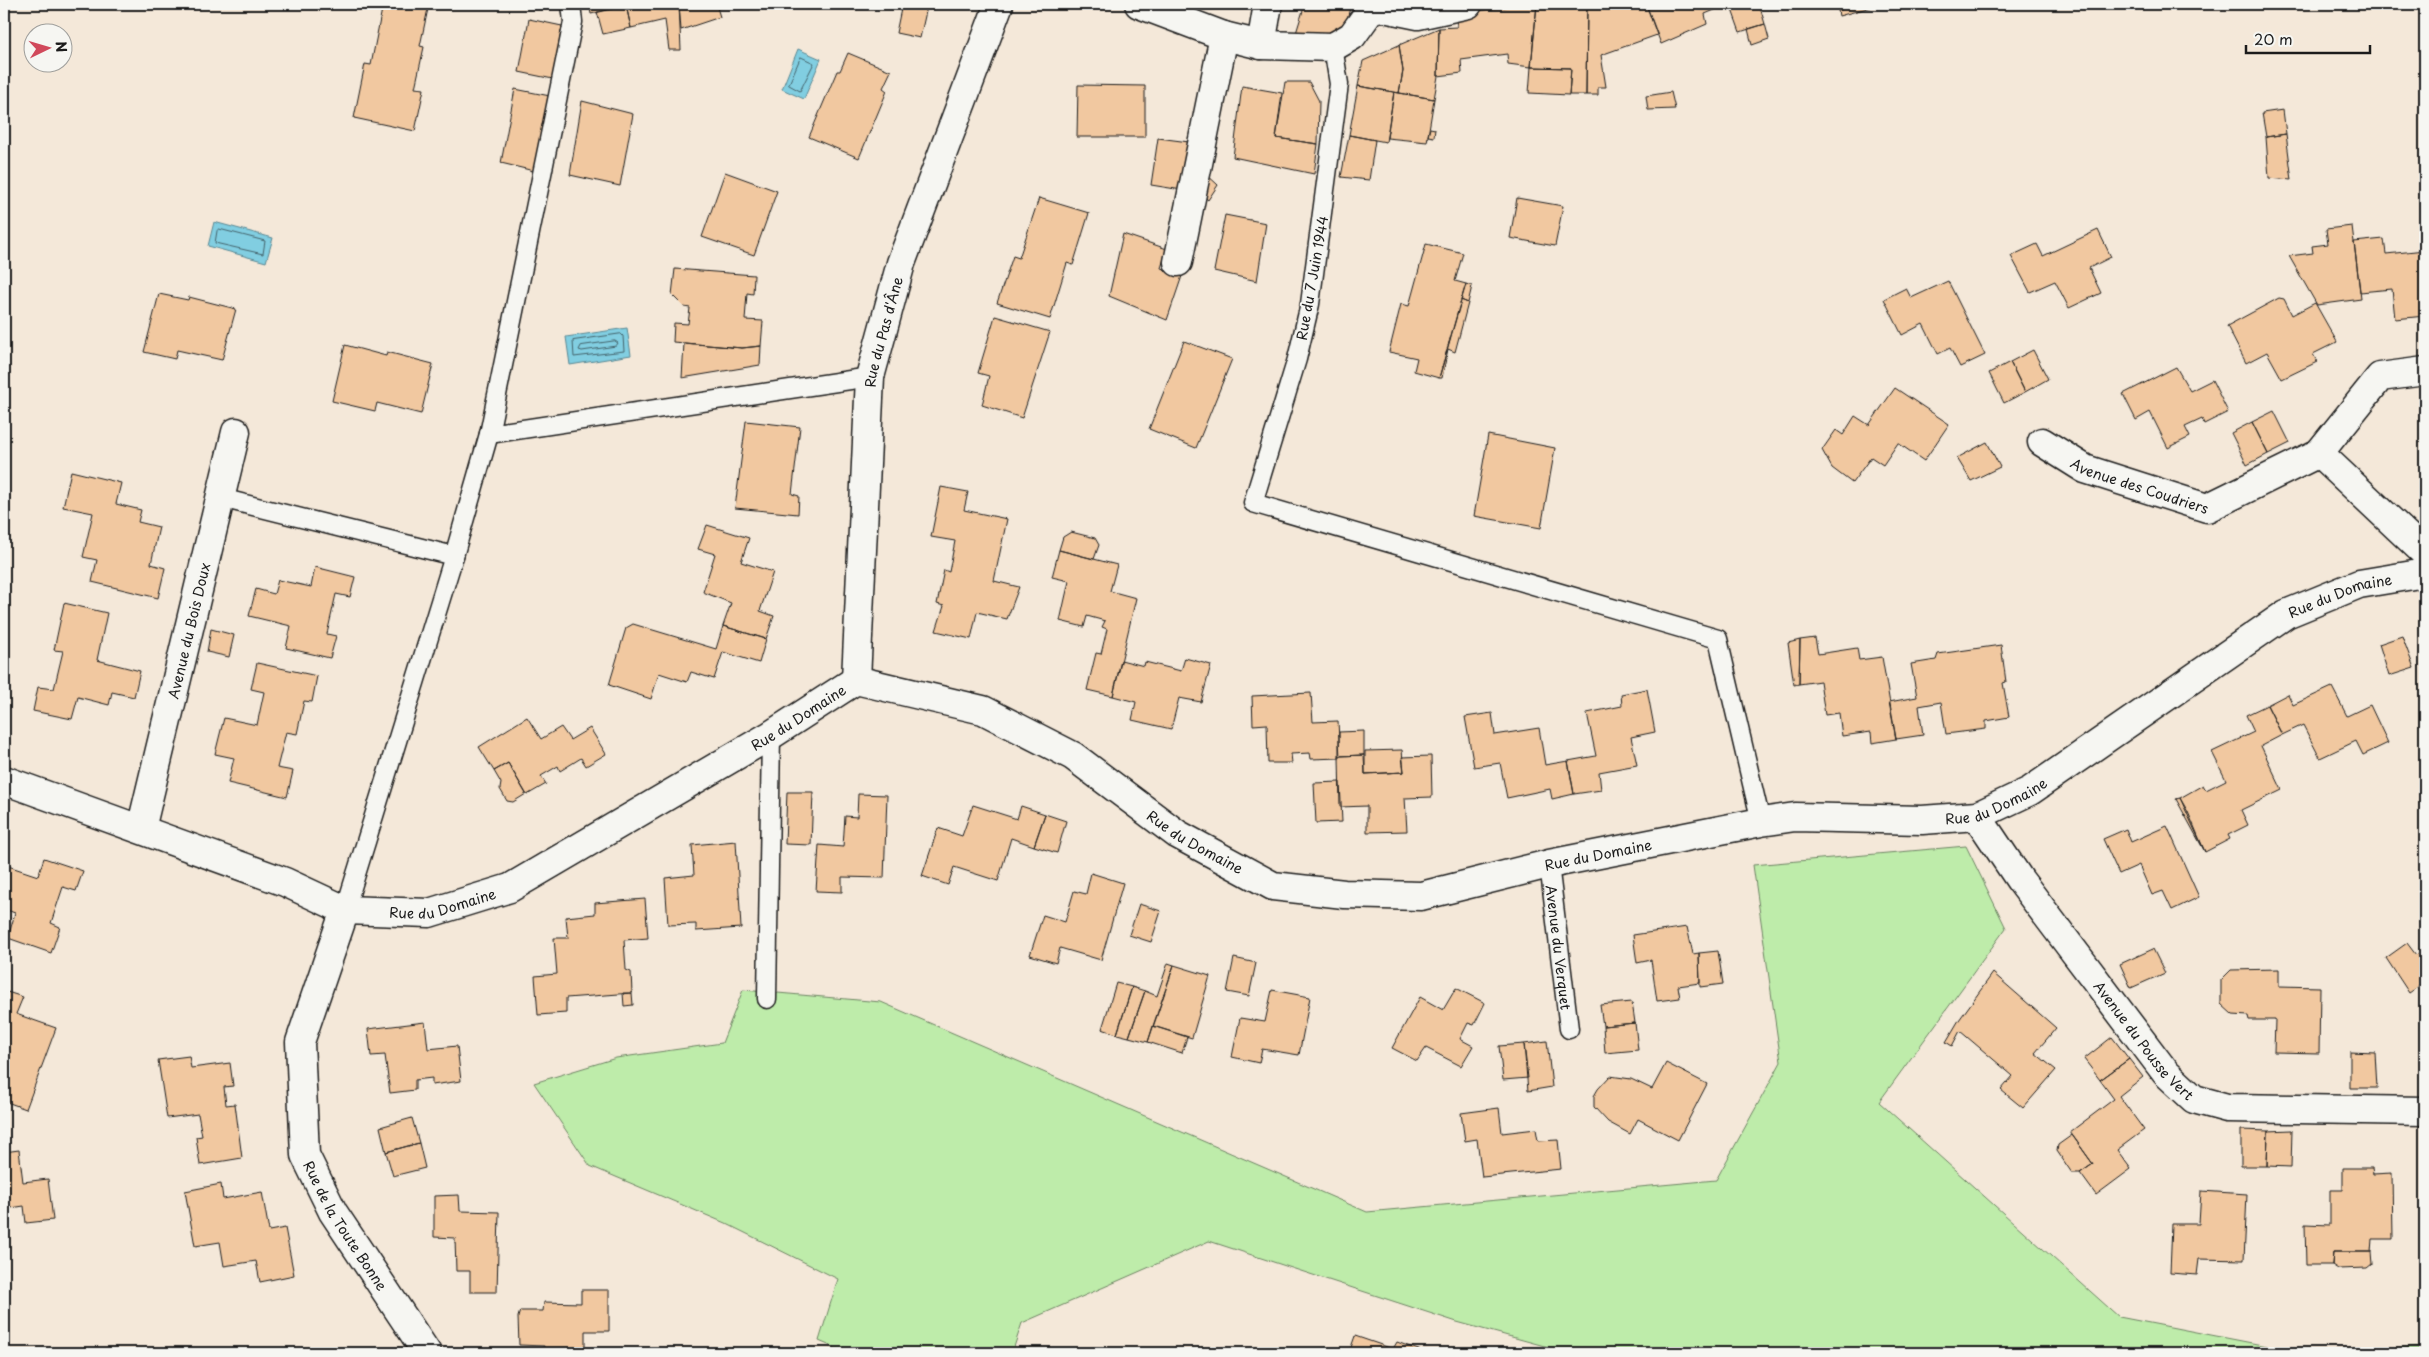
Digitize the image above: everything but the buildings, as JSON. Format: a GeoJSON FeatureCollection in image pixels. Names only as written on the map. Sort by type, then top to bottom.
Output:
{"type":"FeatureCollection","features":[{"type":"Feature","properties":{"kind":"street","name":"Rue du Pas d'Âne"},"geometry":{"type":"LineString","coordinates":[[856,680],[870,377],[901,263],[999,4]]}},
{"type":"Feature","properties":{"kind":"street"},"geometry":{"type":"LineString","coordinates":[[1139,4],[1224,36],[1261,45],[1333,47],[1352,36],[1374,5],[1418,16],[1468,4]]}},
{"type":"Feature","properties":{"kind":"street"},"geometry":{"type":"LineString","coordinates":[[1261,45],[1268,4]]}},
{"type":"Feature","properties":{"kind":"street"},"geometry":{"type":"LineString","coordinates":[[1178,262],[1224,36]]}},
{"type":"Feature","properties":{"kind":"street","name":"Avenue des Coudriers"},"geometry":{"type":"LineString","coordinates":[[2042,442],[2085,469],[2207,508],[2319,453],[2380,377],[2425,371]]}},
{"type":"Feature","properties":{"kind":"street","name":"Avenue du Bois Doux"},"geometry":{"type":"LineString","coordinates":[[140,829],[236,432]]}},
{"type":"Feature","properties":{"kind":"street"},"geometry":{"type":"LineString","coordinates":[[2319,453],[2425,553]]}},
{"type":"Feature","properties":{"kind":"street","name":"Rue du Domaine"},"geometry":{"type":"LineString","coordinates":[[4,780],[285,882],[344,910],[429,913],[510,888],[770,735],[856,680],[982,710],[1073,756],[1177,834],[1273,886],[1344,894],[1421,896],[1549,864],[1795,817],[1922,820],[1977,816],[2030,791],[2286,614],[2359,584],[2425,573]]}},
{"type":"Feature","properties":{"kind":"street","name":"Avenue du Pousse Vert"},"geometry":{"type":"LineString","coordinates":[[1977,816],[2020,880],[2166,1073],[2194,1099],[2228,1108],[2425,1111]]}},
{"type":"Feature","properties":{"kind":"street","name":"Rue de la Toute Bonne"},"geometry":{"type":"LineString","coordinates":[[344,910],[300,1042],[305,1154],[333,1212],[427,1353]]}},
{"type":"Feature","properties":{"kind":"lane"},"geometry":{"type":"LineString","coordinates":[[344,910],[454,556],[489,434],[574,22],[571,4]]}},
{"type":"Feature","properties":{"kind":"lane","name":"Rue du 7 Juin 1944"},"geometry":{"type":"LineString","coordinates":[[1333,47],[1339,84],[1310,304],[1297,359],[1253,503],[1718,639],[1761,822]]}},
{"type":"Feature","properties":{"kind":"lane"},"geometry":{"type":"LineString","coordinates":[[489,434],[870,377]]}},
{"type":"Feature","properties":{"kind":"lane"},"geometry":{"type":"LineString","coordinates":[[221,498],[454,556]]}},
{"type":"Feature","properties":{"kind":"lane"},"geometry":{"type":"LineString","coordinates":[[767,999],[770,735]]}},
{"type":"Feature","properties":{"kind":"lane","name":"Avenue du Verquet"},"geometry":{"type":"LineString","coordinates":[[1549,864],[1568,1029]]}},
{"type":"Feature","properties":{"kind":"green space"},"geometry":{"type":"Polygon","coordinates":[[[1966,846],[2006,928],[1879,1102],[2119,1317],[2303,1353],[1570,1353],[1457,1322],[1209,1241],[1022,1323],[1012,1353],[847,1353],[819,1341],[838,1279],[725,1223],[590,1166],[534,1083],[616,1058],[722,1043],[743,990],[881,1002],[1367,1212],[1716,1180],[1781,1062],[1753,865],[1966,846]]]}},
{"type":"Feature","properties":{"kind":"green space"},"geometry":{"type":"Polygon","coordinates":[[[2425,1346],[2425,1353],[2309,1353],[2425,1346]]]}},
{"type":"Feature","properties":{"kind":"water"},"geometry":{"type":"Polygon","coordinates":[[[798,49],[821,59],[804,99],[782,89],[798,49]]]}},
{"type":"Feature","properties":{"kind":"water"},"geometry":{"type":"Polygon","coordinates":[[[214,222],[273,238],[266,262],[208,246],[214,222]]]}},
{"type":"Feature","properties":{"kind":"water"},"geometry":{"type":"Polygon","coordinates":[[[627,328],[631,355],[570,365],[566,337],[627,328]]]}}]}
